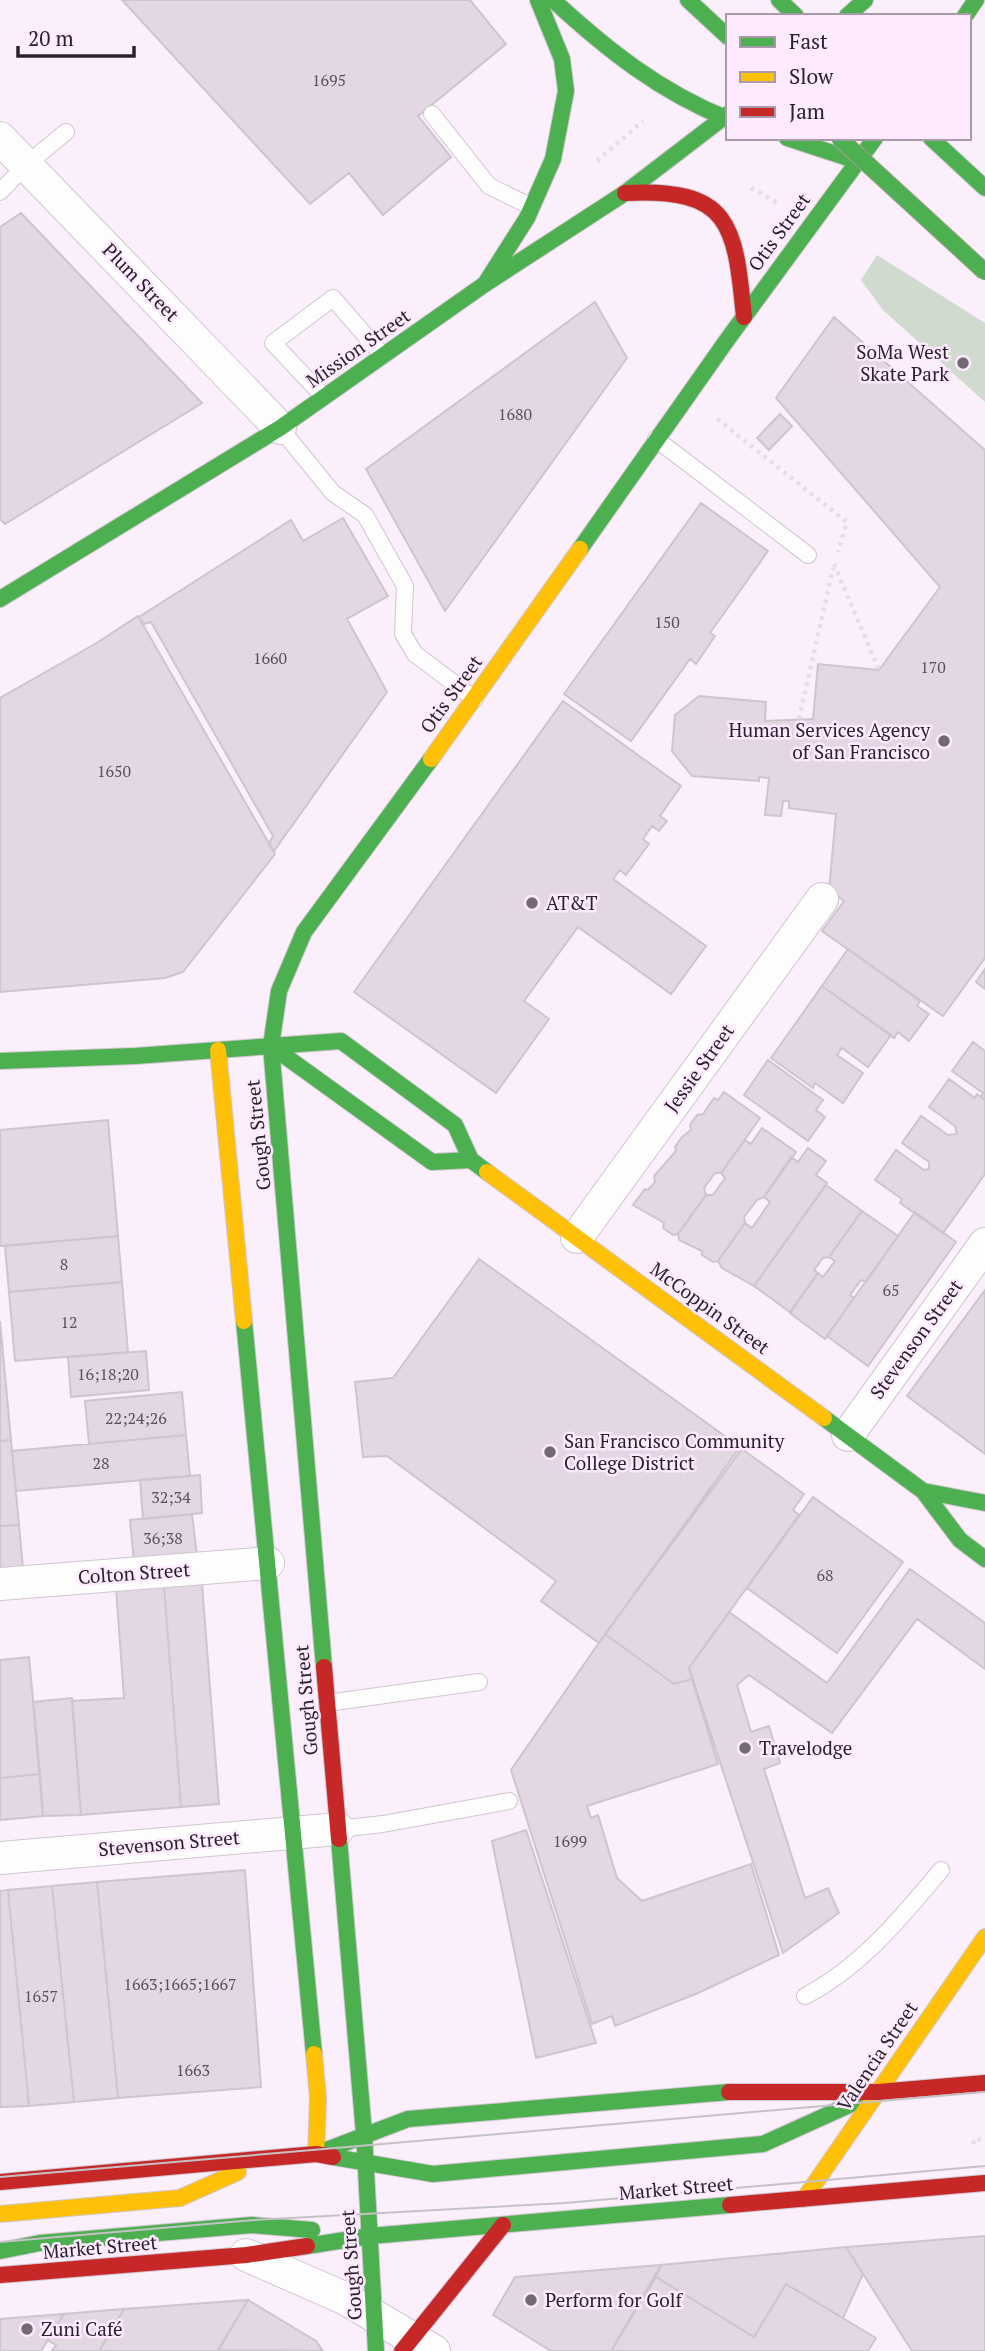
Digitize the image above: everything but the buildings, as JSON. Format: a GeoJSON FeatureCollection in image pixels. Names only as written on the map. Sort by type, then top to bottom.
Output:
{"type":"FeatureCollection","features":[{"type":"Feature","properties":{"kind":"main road"},"geometry":{"type":"LineString","coordinates":[[485,284],[532,206],[553,159],[565,91],[562,59],[538,0]]}},
{"type":"Feature","properties":{"kind":"main road"},"geometry":{"type":"LineString","coordinates":[[553,0],[601,45],[636,70],[672,93],[726,117]]}},
{"type":"Feature","properties":{"kind":"main road"},"geometry":{"type":"LineString","coordinates":[[682,0],[726,41]]}},
{"type":"Feature","properties":{"kind":"main road"},"geometry":{"type":"LineString","coordinates":[[688,0],[726,35]]}},
{"type":"Feature","properties":{"kind":"main road"},"geometry":{"type":"LineString","coordinates":[[779,0],[794,14]]}},
{"type":"Feature","properties":{"kind":"main road"},"geometry":{"type":"LineString","coordinates":[[785,0],[801,14]]}},
{"type":"Feature","properties":{"kind":"main road"},"geometry":{"type":"LineString","coordinates":[[848,14],[865,0]]}},
{"type":"Feature","properties":{"kind":"main road","name":"Mission Street"},"geometry":{"type":"LineString","coordinates":[[0,599],[280,428],[485,284],[625,193],[726,117]]}},
{"type":"Feature","properties":{"kind":"main road"},"geometry":{"type":"LineString","coordinates":[[793,140],[857,161]]}},
{"type":"Feature","properties":{"kind":"main road"},"geometry":{"type":"LineString","coordinates":[[833,140],[907,201],[985,256]]}},
{"type":"Feature","properties":{"kind":"main road"},"geometry":{"type":"LineString","coordinates":[[841,140],[985,272]]}},
{"type":"Feature","properties":{"kind":"main road"},"geometry":{"type":"LineString","coordinates":[[857,161],[873,140]]}},
{"type":"Feature","properties":{"kind":"main road"},"geometry":{"type":"LineString","coordinates":[[933,140],[985,188]]}},
{"type":"Feature","properties":{"kind":"main road"},"geometry":{"type":"LineString","coordinates":[[944,140],[985,175]]}},
{"type":"Feature","properties":{"kind":"main road","name":"Otis Street"},"geometry":{"type":"LineString","coordinates":[[271,1046],[279,991],[304,932],[475,699],[656,439],[857,161]]}},
{"type":"Feature","properties":{"kind":"main road"},"geometry":{"type":"LineString","coordinates":[[625,193],[650,190],[689,195],[720,213],[734,238],[744,317]]}},
{"type":"Feature","properties":{"kind":"main road","name":"McCoppin Street"},"geometry":{"type":"LineString","coordinates":[[271,1046],[341,1041],[455,1125],[471,1160],[923,1491],[960,1541],[985,1559]]}},
{"type":"Feature","properties":{"kind":"main road"},"geometry":{"type":"LineString","coordinates":[[0,1061],[271,1046],[432,1162],[471,1160]]}},
{"type":"Feature","properties":{"kind":"main road","name":"Gough Street"},"geometry":{"type":"LineString","coordinates":[[271,1046],[364,2134],[376,2351]]}},
{"type":"Feature","properties":{"kind":"main road","name":"Gough Street"},"geometry":{"type":"LineString","coordinates":[[218,1050],[318,2098],[316,2154]]}},
{"type":"Feature","properties":{"kind":"main road","name":"McCoppin Street"},"geometry":{"type":"LineString","coordinates":[[923,1491],[985,1503]]}},
{"type":"Feature","properties":{"kind":"main road","name":"Valencia Street"},"geometry":{"type":"LineString","coordinates":[[804,2199],[985,1937]]}},
{"type":"Feature","properties":{"kind":"main road","name":"Market Street"},"geometry":{"type":"LineString","coordinates":[[316,2154],[408,2119],[757,2090],[878,2092],[985,2083]]}},
{"type":"Feature","properties":{"kind":"main road","name":"Market Street"},"geometry":{"type":"LineString","coordinates":[[0,2182],[316,2154],[433,2174],[763,2144],[878,2092]]}},
{"type":"Feature","properties":{"kind":"main road","name":"Market Street"},"geometry":{"type":"LineString","coordinates":[[0,2214],[180,2198],[265,2159]]}},
{"type":"Feature","properties":{"kind":"main road","name":"Market Street"},"geometry":{"type":"LineString","coordinates":[[0,2275],[246,2255],[370,2236],[985,2183]]}},
{"type":"Feature","properties":{"kind":"main road","name":"Market Street"},"geometry":{"type":"LineString","coordinates":[[0,2251],[40,2243],[253,2225],[370,2236]]}},
{"type":"Feature","properties":{"kind":"main road"},"geometry":{"type":"LineString","coordinates":[[416,2347],[503,2225]]}},
{"type":"Feature","properties":{"kind":"street","name":"Plum Street"},"geometry":{"type":"LineString","coordinates":[[0,138],[280,428]]}},
{"type":"Feature","properties":{"kind":"street","name":"Jessie Street"},"geometry":{"type":"LineString","coordinates":[[577,1237],[822,899]]}},
{"type":"Feature","properties":{"kind":"street","name":"Stevenson Street"},"geometry":{"type":"LineString","coordinates":[[848,1435],[985,1244]]}},
{"type":"Feature","properties":{"kind":"street","name":"Colton Street"},"geometry":{"type":"LineString","coordinates":[[0,1584],[268,1563]]}},
{"type":"Feature","properties":{"kind":"street","name":"Stevenson Street"},"geometry":{"type":"LineString","coordinates":[[0,1858],[338,1829]]}},
{"type":"Feature","properties":{"kind":"street"},"geometry":{"type":"LineString","coordinates":[[246,2255],[285,2269],[376,2316],[416,2347]]}},
{"type":"Feature","properties":{"kind":"lane"},"geometry":{"type":"LineString","coordinates":[[432,114],[489,186],[532,206]]}},
{"type":"Feature","properties":{"kind":"lane"},"geometry":{"type":"LineString","coordinates":[[0,192],[26,165],[66,132]]}},
{"type":"Feature","properties":{"kind":"lane"},"geometry":{"type":"LineString","coordinates":[[324,397],[273,342],[332,299],[383,356]]}},
{"type":"Feature","properties":{"kind":"lane"},"geometry":{"type":"LineString","coordinates":[[280,428],[333,493],[365,515],[405,586],[403,634],[415,654],[475,699]]}},
{"type":"Feature","properties":{"kind":"lane"},"geometry":{"type":"LineString","coordinates":[[656,439],[808,555]]}},
{"type":"Feature","properties":{"kind":"lane"},"geometry":{"type":"LineString","coordinates":[[327,1703],[479,1682]]}},
{"type":"Feature","properties":{"kind":"lane"},"geometry":{"type":"LineString","coordinates":[[338,1829],[383,1824],[509,1801]]}},
{"type":"Feature","properties":{"kind":"lane"},"geometry":{"type":"LineString","coordinates":[[805,1996],[821,1988],[878,1942],[941,1870]]}},
{"type":"Feature","properties":{"kind":"path"},"geometry":{"type":"LineString","coordinates":[[594,164],[649,116]]}},
{"type":"Feature","properties":{"kind":"path"},"geometry":{"type":"LineString","coordinates":[[799,719],[834,564]]}},
{"type":"Feature","properties":{"kind":"shaded area","name":"SoMa West Skate Park"},"geometry":{"type":"Polygon","coordinates":[[[877,255],[985,323],[985,402],[883,310],[861,280],[877,255]]]}},
{"type":"Feature","properties":{"kind":"tram line"},"geometry":{"type":"LineString","coordinates":[[0,2177],[985,2092]]}},
{"type":"Feature","properties":{"kind":"tram line"},"geometry":{"type":"LineString","coordinates":[[0,2242],[254,2220],[565,2203],[985,2166]]}},
{"type":"Feature","properties":{"kind":"traffic: fast"},"geometry":{"type":"LineString","coordinates":[[0,599],[280,428],[485,284],[527,218],[553,159],[566,91],[562,59],[538,0]]}},
{"type":"Feature","properties":{"kind":"traffic: fast"},"geometry":{"type":"LineString","coordinates":[[553,0],[635,68],[679,96],[726,118]]}},
{"type":"Feature","properties":{"kind":"traffic: fast"},"geometry":{"type":"LineString","coordinates":[[688,0],[726,35]]}},
{"type":"Feature","properties":{"kind":"traffic: fast"},"geometry":{"type":"LineString","coordinates":[[779,0],[794,14]]}},
{"type":"Feature","properties":{"kind":"traffic: fast"},"geometry":{"type":"LineString","coordinates":[[849,14],[865,0]]}},
{"type":"Feature","properties":{"kind":"traffic: fast"},"geometry":{"type":"LineString","coordinates":[[966,14],[976,0]]}},
{"type":"Feature","properties":{"kind":"traffic: fast"},"geometry":{"type":"LineString","coordinates":[[485,284],[625,193],[726,116]]}},
{"type":"Feature","properties":{"kind":"traffic: fast"},"geometry":{"type":"LineString","coordinates":[[793,140],[857,161]]}},
{"type":"Feature","properties":{"kind":"traffic: fast"},"geometry":{"type":"LineString","coordinates":[[841,140],[985,272]]}},
{"type":"Feature","properties":{"kind":"traffic: fast"},"geometry":{"type":"LineString","coordinates":[[580,549],[727,340],[874,140]]}},
{"type":"Feature","properties":{"kind":"traffic: fast"},"geometry":{"type":"LineString","coordinates":[[933,140],[985,188]]}},
{"type":"Feature","properties":{"kind":"traffic: fast"},"geometry":{"type":"LineString","coordinates":[[324,1667],[271,1046],[279,991],[304,932],[431,759]]}},
{"type":"Feature","properties":{"kind":"traffic: fast"},"geometry":{"type":"LineString","coordinates":[[0,1061],[135,1056],[341,1041],[455,1125],[471,1160],[487,1172]]}},
{"type":"Feature","properties":{"kind":"traffic: fast"},"geometry":{"type":"LineString","coordinates":[[271,1046],[432,1162],[471,1160]]}},
{"type":"Feature","properties":{"kind":"traffic: fast"},"geometry":{"type":"LineString","coordinates":[[244,1321],[314,2054]]}},
{"type":"Feature","properties":{"kind":"traffic: fast"},"geometry":{"type":"LineString","coordinates":[[824,1418],[923,1491],[960,1540],[985,1559]]}},
{"type":"Feature","properties":{"kind":"traffic: fast"},"geometry":{"type":"LineString","coordinates":[[923,1491],[985,1503]]}},
{"type":"Feature","properties":{"kind":"traffic: fast"},"geometry":{"type":"LineString","coordinates":[[339,1839],[364,2134],[376,2351]]}},
{"type":"Feature","properties":{"kind":"traffic: fast"},"geometry":{"type":"LineString","coordinates":[[316,2154],[408,2119],[729,2092]]}},
{"type":"Feature","properties":{"kind":"traffic: fast"},"geometry":{"type":"LineString","coordinates":[[333,2157],[433,2174],[763,2144],[878,2092]]}},
{"type":"Feature","properties":{"kind":"traffic: fast"},"geometry":{"type":"LineString","coordinates":[[307,2246],[370,2236],[730,2205]]}},
{"type":"Feature","properties":{"kind":"traffic: fast"},"geometry":{"type":"LineString","coordinates":[[0,2251],[40,2243],[252,2225],[312,2230]]}},
{"type":"Feature","properties":{"kind":"traffic: slow"},"geometry":{"type":"LineString","coordinates":[[431,759],[580,549]]}},
{"type":"Feature","properties":{"kind":"traffic: slow"},"geometry":{"type":"LineString","coordinates":[[218,1050],[244,1321]]}},
{"type":"Feature","properties":{"kind":"traffic: slow"},"geometry":{"type":"LineString","coordinates":[[487,1172],[824,1418]]}},
{"type":"Feature","properties":{"kind":"traffic: slow"},"geometry":{"type":"LineString","coordinates":[[804,2199],[985,1937]]}},
{"type":"Feature","properties":{"kind":"traffic: slow"},"geometry":{"type":"LineString","coordinates":[[314,2054],[318,2098],[316,2154]]}},
{"type":"Feature","properties":{"kind":"traffic: slow"},"geometry":{"type":"LineString","coordinates":[[0,2214],[180,2198],[238,2172]]}},
{"type":"Feature","properties":{"kind":"traffic: jam"},"geometry":{"type":"LineString","coordinates":[[625,193],[660,193],[687,197],[706,205],[720,218],[730,235],[736,257],[744,317]]}},
{"type":"Feature","properties":{"kind":"traffic: jam"},"geometry":{"type":"LineString","coordinates":[[324,1667],[339,1839]]}},
{"type":"Feature","properties":{"kind":"traffic: jam"},"geometry":{"type":"LineString","coordinates":[[729,2092],[878,2092],[985,2083]]}},
{"type":"Feature","properties":{"kind":"traffic: jam"},"geometry":{"type":"LineString","coordinates":[[0,2182],[316,2154],[333,2157]]}},
{"type":"Feature","properties":{"kind":"traffic: jam"},"geometry":{"type":"LineString","coordinates":[[730,2205],[985,2183]]}},
{"type":"Feature","properties":{"kind":"traffic: jam"},"geometry":{"type":"LineString","coordinates":[[402,2351],[503,2225]]}},
{"type":"Feature","properties":{"kind":"traffic: jam"},"geometry":{"type":"LineString","coordinates":[[0,2275],[246,2255],[307,2246]]}},
{"type":"Feature","properties":{"kind":"place","name":"SoMa West Skate Park"},"geometry":{"type":"Point","coordinates":[963,363]}},
{"type":"Feature","properties":{"kind":"place","name":"Human Services Agency of San Francisco"},"geometry":{"type":"Point","coordinates":[944,741]}},
{"type":"Feature","properties":{"kind":"place","name":"AT&T"},"geometry":{"type":"Point","coordinates":[532,903]}},
{"type":"Feature","properties":{"kind":"place","name":"San Francisco Community College District"},"geometry":{"type":"Point","coordinates":[550,1452]}},
{"type":"Feature","properties":{"kind":"place","name":"Travelodge"},"geometry":{"type":"Point","coordinates":[745,1748]}},
{"type":"Feature","properties":{"kind":"place","name":"Perform for Golf"},"geometry":{"type":"Point","coordinates":[531,2300]}},
{"type":"Feature","properties":{"kind":"place","name":"Zuni Café"},"geometry":{"type":"Point","coordinates":[27,2329]}}]}
